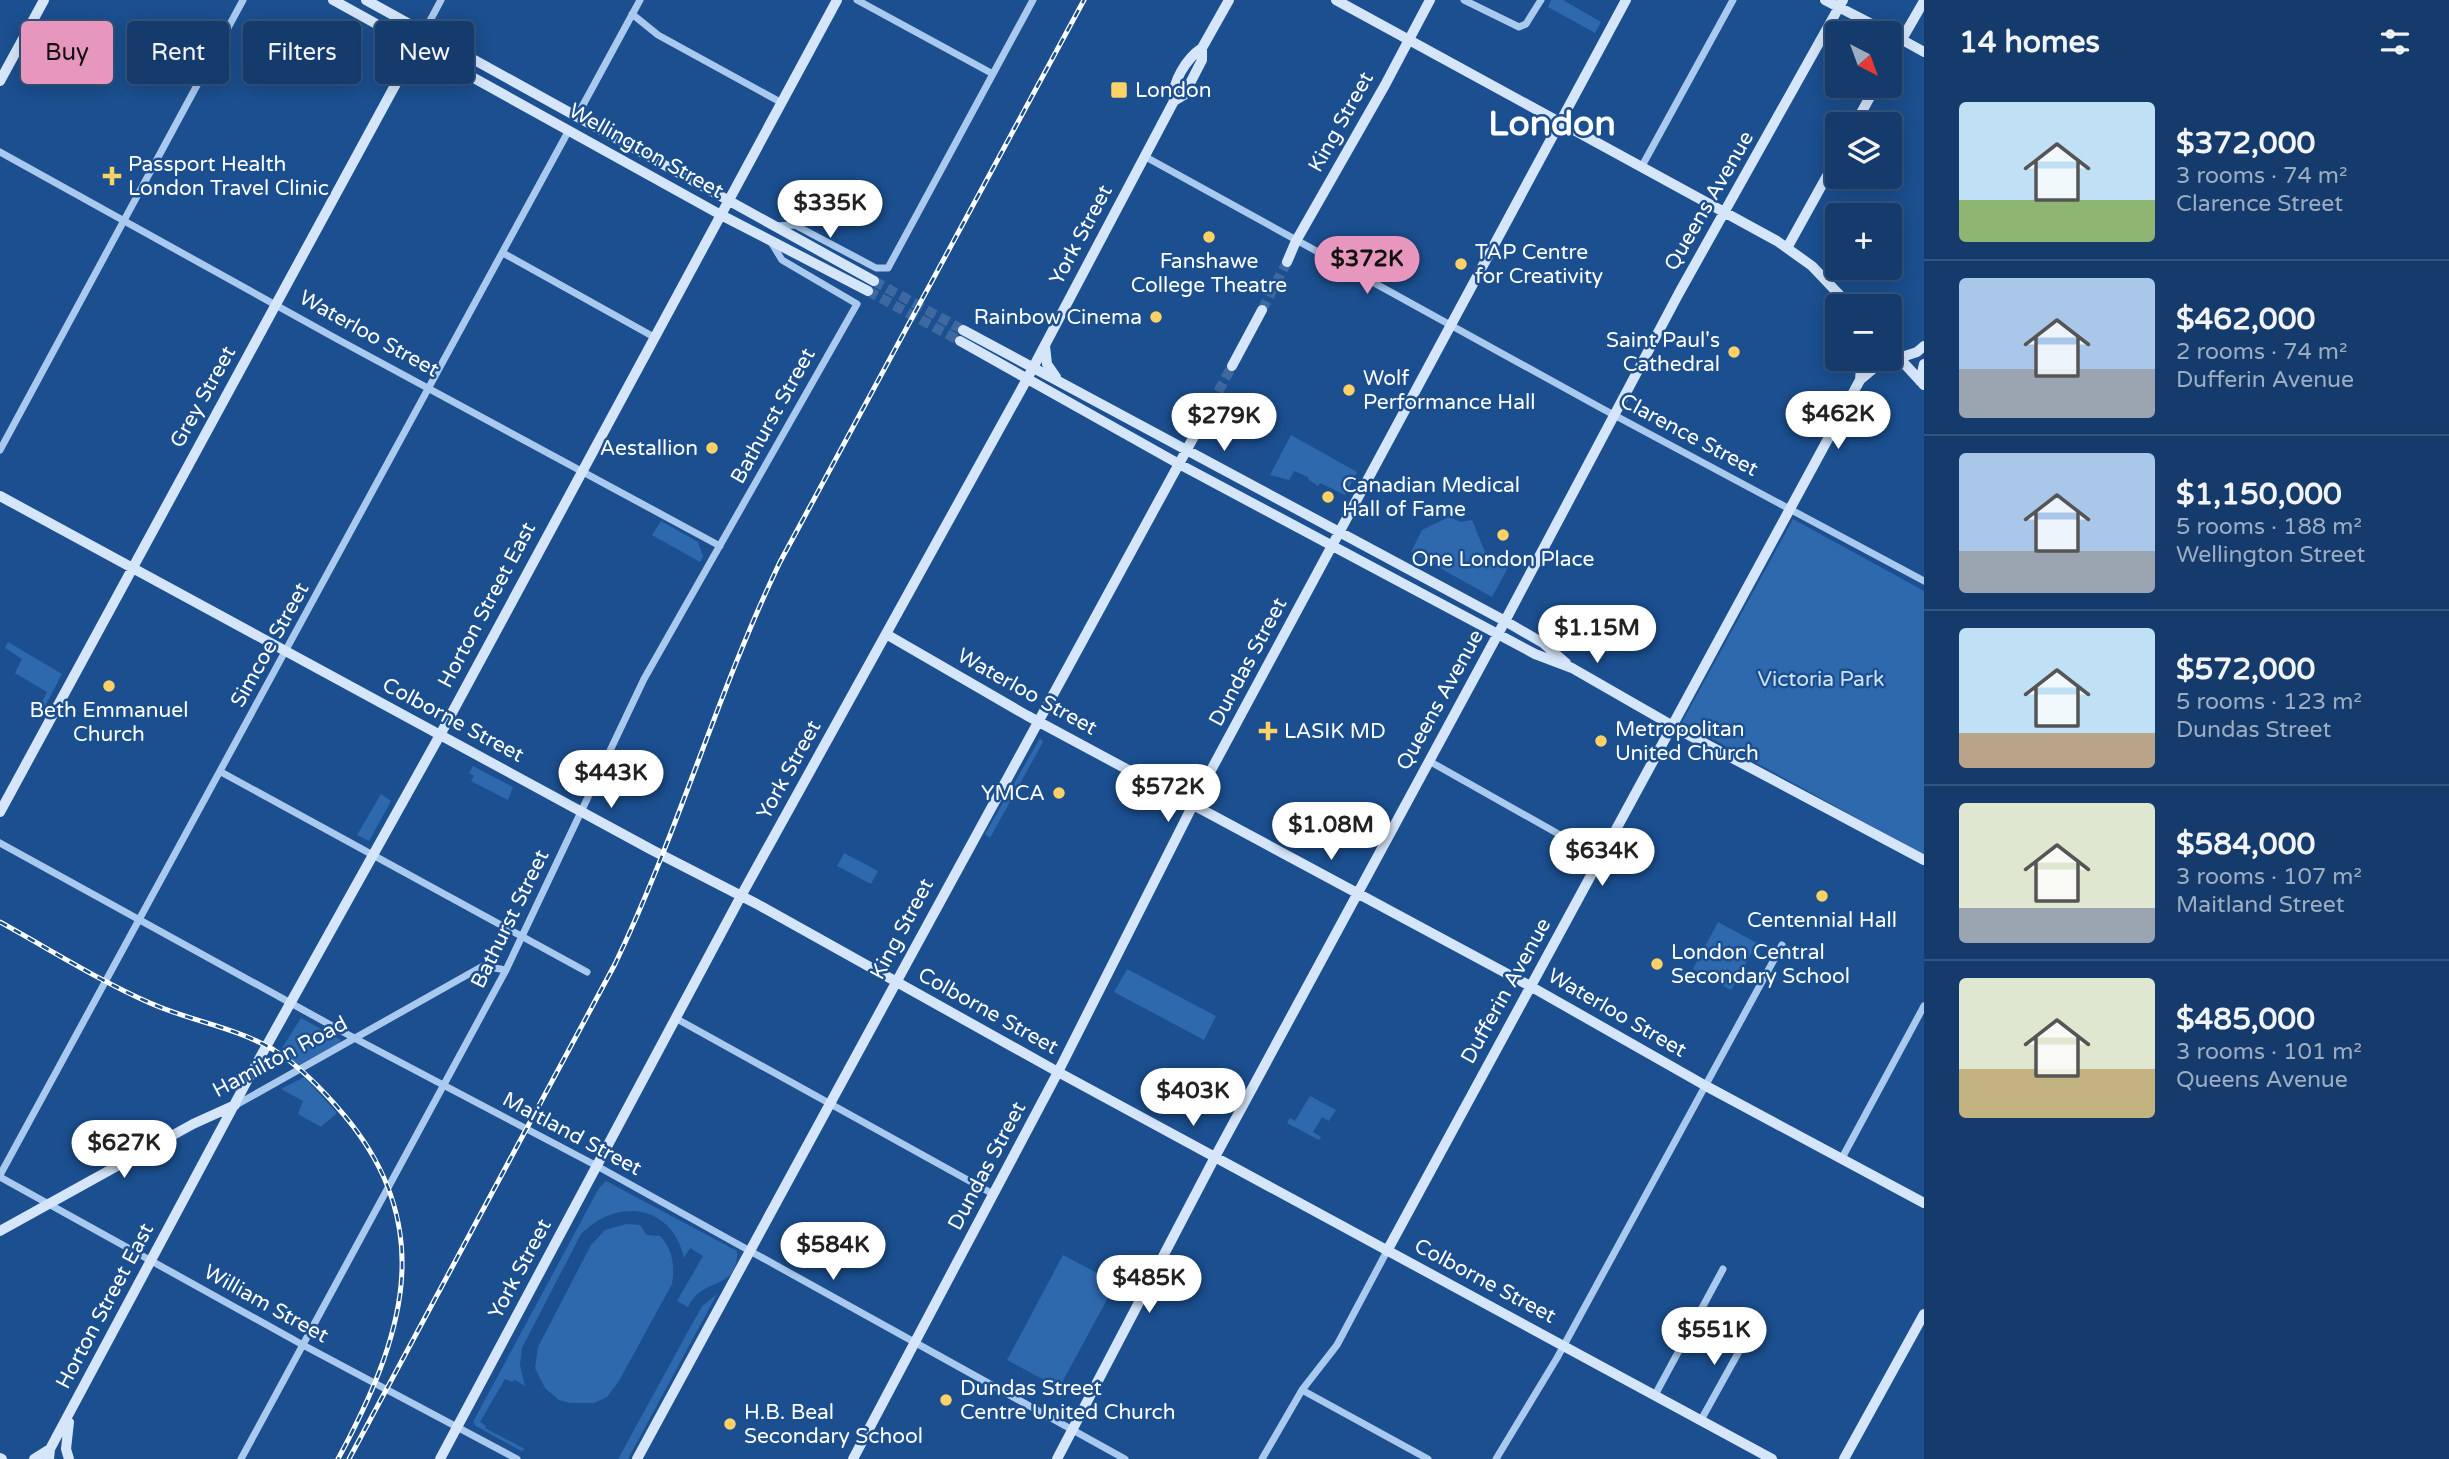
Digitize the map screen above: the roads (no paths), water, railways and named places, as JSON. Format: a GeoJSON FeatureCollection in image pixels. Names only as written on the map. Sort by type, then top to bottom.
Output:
{"type":"FeatureCollection","features":[{"type":"Feature","properties":{"kind":"main road"},"geometry":{"type":"LineString","coordinates":[[0,80],[44,0]]}},
{"type":"Feature","properties":{"kind":"main road","name":"Wellington Street"},"geometry":{"type":"LineString","coordinates":[[333,0],[375,23]]}},
{"type":"Feature","properties":{"kind":"main road","name":"Wellington Street"},"geometry":{"type":"LineString","coordinates":[[366,0],[404,21]]}},
{"type":"Feature","properties":{"kind":"main road","name":"Horton Street East"},"geometry":{"type":"LineString","coordinates":[[50,1454],[79,1394],[248,1079],[440,735],[837,0]]}},
{"type":"Feature","properties":{"kind":"main road","name":"York Street"},"geometry":{"type":"LineString","coordinates":[[440,1459],[741,896],[1027,379],[1174,100],[1184,95],[1202,60],[1202,48],[1228,0]]}},
{"type":"Feature","properties":{"kind":"main road"},"geometry":{"type":"LineString","coordinates":[[1336,0],[1787,248],[1811,266],[1838,294]]}},
{"type":"Feature","properties":{"kind":"main road","name":"King Street"},"geometry":{"type":"LineString","coordinates":[[1287,262],[1296,241],[1430,0]]}},
{"type":"Feature","properties":{"kind":"main road","name":"Dundas Street"},"geometry":{"type":"LineString","coordinates":[[853,1459],[1058,1072],[1194,806],[1626,0]]}},
{"type":"Feature","properties":{"kind":"main road"},"geometry":{"type":"LineString","coordinates":[[1825,0],[1841,4],[1869,21]]}},
{"type":"Feature","properties":{"kind":"main road"},"geometry":{"type":"LineString","coordinates":[[1924,1],[1902,40],[1924,52]]}},
{"type":"Feature","properties":{"kind":"main road","name":"Queens Avenue"},"geometry":{"type":"LineString","coordinates":[[1056,1459],[1214,1157],[1498,635],[1679,293],[1841,4]]}},
{"type":"Feature","properties":{"kind":"main road","name":"Wellington Street"},"geometry":{"type":"LineString","coordinates":[[474,59],[874,281]]}},
{"type":"Feature","properties":{"kind":"main road","name":"Wellington Street"},"geometry":{"type":"LineString","coordinates":[[474,78],[721,215],[868,291]]}},
{"type":"Feature","properties":{"kind":"main road","name":"Grey Street"},"geometry":{"type":"LineString","coordinates":[[0,812],[396,84]]}},
{"type":"Feature","properties":{"kind":"main road"},"geometry":{"type":"LineString","coordinates":[[1787,248],[1825,179]]}},
{"type":"Feature","properties":{"kind":"main road"},"geometry":{"type":"LineString","coordinates":[[1232,366],[1262,310]]}},
{"type":"Feature","properties":{"kind":"main road"},"geometry":{"type":"LineString","coordinates":[[963,330],[1505,621],[1544,643],[1572,668]]}},
{"type":"Feature","properties":{"kind":"main road"},"geometry":{"type":"LineString","coordinates":[[960,341],[1179,464],[1498,635],[1535,654],[1572,668],[1672,725],[1924,860]]}},
{"type":"Feature","properties":{"kind":"main road"},"geometry":{"type":"LineString","coordinates":[[1045,344],[1048,364],[1058,380]]}},
{"type":"Feature","properties":{"kind":"main road","name":"Dufferin Avenue"},"geometry":{"type":"LineString","coordinates":[[1902,357],[1917,352],[1924,346]]}},
{"type":"Feature","properties":{"kind":"main road"},"geometry":{"type":"LineString","coordinates":[[1902,361],[1922,383]]}},
{"type":"Feature","properties":{"kind":"main road"},"geometry":{"type":"LineString","coordinates":[[1922,383],[1924,364]]}},
{"type":"Feature","properties":{"kind":"main road"},"geometry":{"type":"LineString","coordinates":[[1860,380],[1861,371]]}},
{"type":"Feature","properties":{"kind":"main road","name":"Dufferin Avenue"},"geometry":{"type":"LineString","coordinates":[[1387,1251],[1789,508],[1860,380],[1871,371]]}},
{"type":"Feature","properties":{"kind":"main road","name":"King Street"},"geometry":{"type":"LineString","coordinates":[[637,1459],[1203,418]]}},
{"type":"Feature","properties":{"kind":"main road","name":"Colborne Street"},"geometry":{"type":"LineString","coordinates":[[0,496],[741,896],[1058,1072],[1772,1459]]}},
{"type":"Feature","properties":{"kind":"main road","name":"Waterloo Street"},"geometry":{"type":"LineString","coordinates":[[886,634],[1038,721],[1530,986],[1706,1086],[1924,1203]]}},
{"type":"Feature","properties":{"kind":"main road","name":"Hamilton Road"},"geometry":{"type":"LineString","coordinates":[[0,1231],[194,1124],[236,1105]]}},
{"type":"Feature","properties":{"kind":"main road"},"geometry":{"type":"LineString","coordinates":[[1844,1459],[1924,1314]]}},
{"type":"Feature","properties":{"kind":"main road"},"geometry":{"type":"LineString","coordinates":[[69,1459],[66,1449],[67,1428],[79,1394]]}},
{"type":"Feature","properties":{"kind":"main road"},"geometry":{"type":"LineString","coordinates":[[34,1459],[50,1454]]}},
{"type":"Feature","properties":{"kind":"street"},"geometry":{"type":"LineString","coordinates":[[0,450],[243,0]]}},
{"type":"Feature","properties":{"kind":"street","name":"Grey Street"},"geometry":{"type":"LineString","coordinates":[[430,21],[441,0]]}},
{"type":"Feature","properties":{"kind":"street"},"geometry":{"type":"LineString","coordinates":[[577,116],[640,0]]}},
{"type":"Feature","properties":{"kind":"street"},"geometry":{"type":"LineString","coordinates":[[857,0],[993,74]]}},
{"type":"Feature","properties":{"kind":"street"},"geometry":{"type":"LineString","coordinates":[[772,226],[795,225],[876,268],[884,269],[891,265],[1033,0]]}},
{"type":"Feature","properties":{"kind":"street"},"geometry":{"type":"LineString","coordinates":[[1464,0],[1520,27],[1526,24],[1541,0]]}},
{"type":"Feature","properties":{"kind":"street"},"geometry":{"type":"LineString","coordinates":[[1642,166],[1733,0]]}},
{"type":"Feature","properties":{"kind":"street"},"geometry":{"type":"LineString","coordinates":[[632,14],[658,35],[782,103]]}},
{"type":"Feature","properties":{"kind":"street","name":"Simcoe Street"},"geometry":{"type":"LineString","coordinates":[[0,1176],[569,131]]}},
{"type":"Feature","properties":{"kind":"street","name":"Waterloo Street"},"geometry":{"type":"LineString","coordinates":[[0,152],[275,305],[720,546]]}},
{"type":"Feature","properties":{"kind":"street","name":"Clarence Street"},"geometry":{"type":"LineString","coordinates":[[1144,156],[1924,581]]}},
{"type":"Feature","properties":{"kind":"street","name":"Bathurst Street"},"geometry":{"type":"LineString","coordinates":[[241,1459],[506,971],[644,679],[857,304],[782,260],[771,242]]}},
{"type":"Feature","properties":{"kind":"street"},"geometry":{"type":"LineString","coordinates":[[503,253],[654,337]]}},
{"type":"Feature","properties":{"kind":"street"},"geometry":{"type":"LineString","coordinates":[[1429,761],[1601,858]]}},
{"type":"Feature","properties":{"kind":"street"},"geometry":{"type":"LineString","coordinates":[[220,772],[587,972]]}},
{"type":"Feature","properties":{"kind":"street","name":"Maitland Street"},"geometry":{"type":"LineString","coordinates":[[0,843],[356,1039],[597,1166],[1125,1459]]}},
{"type":"Feature","properties":{"kind":"street"},"geometry":{"type":"LineString","coordinates":[[1496,1459],[1564,1344],[1782,945]]}},
{"type":"Feature","properties":{"kind":"street","name":"Hamilton Road"},"geometry":{"type":"LineString","coordinates":[[236,1105],[483,966],[506,971]]}},
{"type":"Feature","properties":{"kind":"street"},"geometry":{"type":"LineString","coordinates":[[1842,1158],[1924,1006]]}},
{"type":"Feature","properties":{"kind":"street"},"geometry":{"type":"LineString","coordinates":[[677,1018],[993,1194]]}},
{"type":"Feature","properties":{"kind":"street","name":"William Street"},"geometry":{"type":"LineString","coordinates":[[0,1176],[303,1345],[517,1459]]}},
{"type":"Feature","properties":{"kind":"street","name":"Dufferin Avenue"},"geometry":{"type":"LineString","coordinates":[[1262,1459],[1302,1390],[1337,1345],[1387,1251]]}},
{"type":"Feature","properties":{"kind":"street"},"geometry":{"type":"LineString","coordinates":[[1655,1395],[1723,1269]]}},
{"type":"Feature","properties":{"kind":"street"},"geometry":{"type":"LineString","coordinates":[[1701,1420],[1752,1328]]}},
{"type":"Feature","properties":{"kind":"street"},"geometry":{"type":"LineString","coordinates":[[1302,1390],[1428,1459]]}},
{"type":"Feature","properties":{"kind":"tunnel"},"geometry":{"type":"LineString","coordinates":[[1262,310],[1287,262]]}},
{"type":"Feature","properties":{"kind":"tunnel"},"geometry":{"type":"LineString","coordinates":[[874,281],[963,330]]}},
{"type":"Feature","properties":{"kind":"tunnel"},"geometry":{"type":"LineString","coordinates":[[868,291],[960,341]]}},
{"type":"Feature","properties":{"kind":"tunnel"},"geometry":{"type":"LineString","coordinates":[[1204,418],[1232,366]]}},
{"type":"Feature","properties":{"kind":"railway"},"geometry":{"type":"LineString","coordinates":[[349,1459],[615,964],[659,864],[736,662],[780,562],[1084,0]]}},
{"type":"Feature","properties":{"kind":"railway"},"geometry":{"type":"LineString","coordinates":[[0,922],[131,994],[165,1009],[244,1035],[274,1050],[302,1071],[328,1097],[374,1158],[393,1200],[401,1243],[401,1285],[393,1328],[379,1371],[361,1415],[338,1459]]}},
{"type":"Feature","properties":{"kind":"place","name":"London"},"geometry":{"type":"Point","coordinates":[1119,90]}},
{"type":"Feature","properties":{"kind":"place","name":"Passport Health London Travel Clinic"},"geometry":{"type":"Point","coordinates":[112,176]}},
{"type":"Feature","properties":{"kind":"place","name":"Fanshawe College Theatre"},"geometry":{"type":"Point","coordinates":[1209,237]}},
{"type":"Feature","properties":{"kind":"place","name":"TAP Centre for Creativity"},"geometry":{"type":"Point","coordinates":[1461,264]}},
{"type":"Feature","properties":{"kind":"place","name":"Rainbow Cinema"},"geometry":{"type":"Point","coordinates":[1156,317]}},
{"type":"Feature","properties":{"kind":"place","name":"Saint Paul's Cathedral"},"geometry":{"type":"Point","coordinates":[1734,352]}},
{"type":"Feature","properties":{"kind":"place","name":"Wolf Performance Hall"},"geometry":{"type":"Point","coordinates":[1349,390]}},
{"type":"Feature","properties":{"kind":"place","name":"Aestallion"},"geometry":{"type":"Point","coordinates":[712,448]}},
{"type":"Feature","properties":{"kind":"place","name":"Canadian Medical Hall of Fame"},"geometry":{"type":"Point","coordinates":[1328,497]}},
{"type":"Feature","properties":{"kind":"place","name":"One London Place"},"geometry":{"type":"Point","coordinates":[1503,535]}},
{"type":"Feature","properties":{"kind":"place","name":"Beth Emmanuel Church"},"geometry":{"type":"Point","coordinates":[109,686]}},
{"type":"Feature","properties":{"kind":"place","name":"LASIK MD"},"geometry":{"type":"Point","coordinates":[1268,731]}},
{"type":"Feature","properties":{"kind":"place","name":"Metropolitan United Church"},"geometry":{"type":"Point","coordinates":[1601,741]}},
{"type":"Feature","properties":{"kind":"place","name":"YMCA"},"geometry":{"type":"Point","coordinates":[1059,793]}},
{"type":"Feature","properties":{"kind":"place","name":"Centennial Hall"},"geometry":{"type":"Point","coordinates":[1822,896]}},
{"type":"Feature","properties":{"kind":"place","name":"London Central Secondary School"},"geometry":{"type":"Point","coordinates":[1657,964]}},
{"type":"Feature","properties":{"kind":"place","name":"Dundas Street Centre United Church"},"geometry":{"type":"Point","coordinates":[946,1400]}},
{"type":"Feature","properties":{"kind":"place","name":"H.B. Beal Secondary School"},"geometry":{"type":"Point","coordinates":[730,1424]}},
{"type":"Feature","properties":{"kind":"district","name":"London"},"geometry":{"type":"Point","coordinates":[1552,124]}},
{"type":"Feature","properties":{"kind":"park label","name":"Victoria Park"},"geometry":{"type":"Point","coordinates":[1821,679]}}]}
